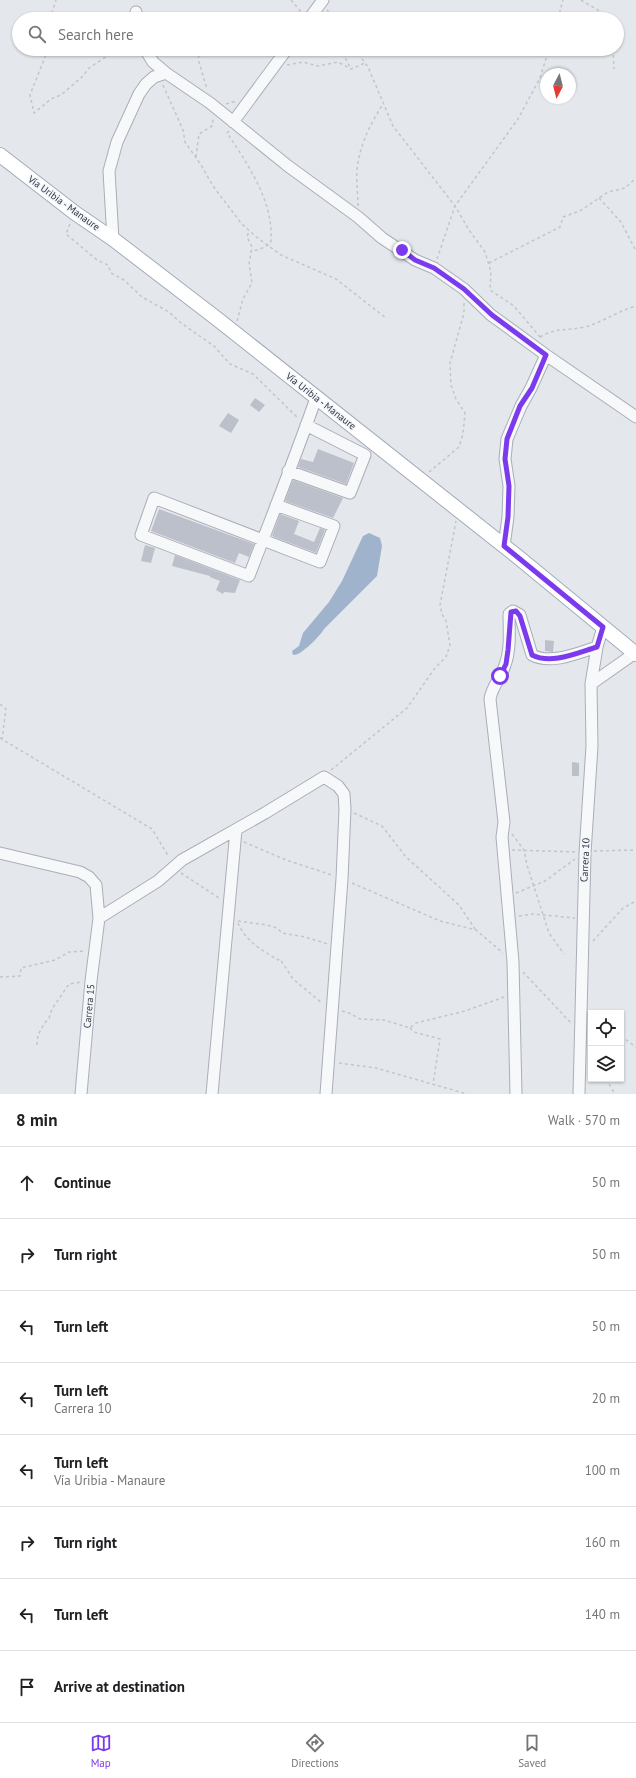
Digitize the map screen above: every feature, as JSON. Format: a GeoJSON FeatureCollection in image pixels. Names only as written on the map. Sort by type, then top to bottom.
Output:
{"type":"FeatureCollection","features":[{"type":"Feature","properties":{"kind":"main road","name":"Vía Uribia - Manaure"},"geometry":{"type":"LineString","coordinates":[[0,155],[75,213],[113,239],[234,333],[504,546],[636,654]]}},
{"type":"Feature","properties":{"kind":"street"},"geometry":{"type":"LineString","coordinates":[[311,12],[323,0]]}},
{"type":"Feature","properties":{"kind":"street"},"geometry":{"type":"LineString","coordinates":[[149,56],[153,62],[217,114],[233,122],[288,166],[358,216],[382,238],[415,260],[434,268],[464,289],[492,315],[523,340],[636,417]]}},
{"type":"Feature","properties":{"kind":"street"},"geometry":{"type":"LineString","coordinates":[[233,122],[282,56]]}},
{"type":"Feature","properties":{"kind":"street"},"geometry":{"type":"LineString","coordinates":[[113,239],[109,171],[118,142],[142,89],[154,77],[166,73]]}},
{"type":"Feature","properties":{"kind":"street"},"geometry":{"type":"LineString","coordinates":[[504,546],[509,486],[505,459],[507,439],[520,406],[537,378],[546,355]]}},
{"type":"Feature","properties":{"kind":"street"},"geometry":{"type":"LineString","coordinates":[[276,505],[334,526],[320,562],[263,539],[154,498],[141,535],[249,576],[263,539],[276,505],[288,471],[316,398]]}},
{"type":"Feature","properties":{"kind":"street"},"geometry":{"type":"LineString","coordinates":[[288,471],[350,493],[365,455],[306,425]]}},
{"type":"Feature","properties":{"kind":"street"},"geometry":{"type":"LineString","coordinates":[[516,1094],[513,962],[502,837],[504,822],[490,699],[491,689],[506,664],[509,614],[513,611],[516,611],[520,616],[532,655],[538,658],[565,656],[597,647]]}},
{"type":"Feature","properties":{"kind":"street","name":"Carrera 10"},"geometry":{"type":"LineString","coordinates":[[579,1094],[582,1035],[582,918],[592,746],[591,684],[597,647],[603,627]]}},
{"type":"Feature","properties":{"kind":"street"},"geometry":{"type":"LineString","coordinates":[[591,684],[636,654]]}},
{"type":"Feature","properties":{"kind":"street"},"geometry":{"type":"LineString","coordinates":[[99,918],[158,881],[174,866],[236,834],[324,777],[338,786],[344,794],[345,809],[342,879],[326,1094]]}},
{"type":"Feature","properties":{"kind":"street"},"geometry":{"type":"LineString","coordinates":[[212,1094],[232,915],[236,834]]}},
{"type":"Feature","properties":{"kind":"street","name":"Carrera 15"},"geometry":{"type":"LineString","coordinates":[[0,853],[80,872],[89,877],[96,885],[99,918],[94,949],[81,1094]]}},
{"type":"Feature","properties":{"kind":"path"},"geometry":{"type":"LineString","coordinates":[[52,12],[56,0]]}},
{"type":"Feature","properties":{"kind":"path"},"geometry":{"type":"LineString","coordinates":[[291,0],[302,12]]}},
{"type":"Feature","properties":{"kind":"path"},"geometry":{"type":"LineString","coordinates":[[560,12],[563,0]]}},
{"type":"Feature","properties":{"kind":"path"},"geometry":{"type":"LineString","coordinates":[[581,0],[601,12]]}},
{"type":"Feature","properties":{"kind":"path"},"geometry":{"type":"LineString","coordinates":[[45,56],[30,95],[34,112],[51,99],[61,95],[89,68],[107,56]]}},
{"type":"Feature","properties":{"kind":"path"},"geometry":{"type":"LineString","coordinates":[[344,56],[351,69]]}},
{"type":"Feature","properties":{"kind":"path"},"geometry":{"type":"LineString","coordinates":[[360,56],[365,63],[393,126],[456,206],[485,252],[491,272],[490,290],[514,306],[540,337]]}},
{"type":"Feature","properties":{"kind":"path"},"geometry":{"type":"LineString","coordinates":[[434,268],[456,206],[518,119],[540,78],[547,56]]}},
{"type":"Feature","properties":{"kind":"path"},"geometry":{"type":"LineString","coordinates":[[613,56],[614,69]]}},
{"type":"Feature","properties":{"kind":"path"},"geometry":{"type":"LineString","coordinates":[[285,65],[303,62],[318,66],[338,62],[351,69]]}},
{"type":"Feature","properties":{"kind":"path"},"geometry":{"type":"LineString","coordinates":[[351,69],[365,63]]}},
{"type":"Feature","properties":{"kind":"path"},"geometry":{"type":"LineString","coordinates":[[166,73],[163,84],[166,94],[183,130],[185,142],[196,157],[213,186],[241,223],[249,231],[281,255],[336,279],[369,303],[386,318]]}},
{"type":"Feature","properties":{"kind":"path"},"geometry":{"type":"LineString","coordinates":[[196,157],[199,134],[212,126],[217,114],[224,105],[242,100]]}},
{"type":"Feature","properties":{"kind":"path"},"geometry":{"type":"LineString","coordinates":[[358,216],[357,170],[362,144],[370,125],[383,104]]}},
{"type":"Feature","properties":{"kind":"path"},"geometry":{"type":"LineString","coordinates":[[233,122],[227,133],[256,180],[265,200],[269,215],[271,241],[268,246],[250,252]]}},
{"type":"Feature","properties":{"kind":"path"},"geometry":{"type":"LineString","coordinates":[[489,263],[560,227],[564,217],[580,211],[608,192],[625,188],[636,178]]}},
{"type":"Feature","properties":{"kind":"path"},"geometry":{"type":"LineString","coordinates":[[599,198],[621,222],[636,251]]}},
{"type":"Feature","properties":{"kind":"path"},"geometry":{"type":"LineString","coordinates":[[75,213],[66,234],[97,260],[108,265],[111,273],[124,280],[142,296],[169,312],[181,323],[214,346],[230,364],[253,374],[306,425]]}},
{"type":"Feature","properties":{"kind":"path"},"geometry":{"type":"LineString","coordinates":[[234,333],[243,299],[252,283],[249,264],[252,247],[247,237],[249,231]]}},
{"type":"Feature","properties":{"kind":"path"},"geometry":{"type":"LineString","coordinates":[[419,479],[459,447],[463,434],[464,413],[456,399],[451,385],[450,363],[464,313],[464,289]]}},
{"type":"Feature","properties":{"kind":"path"},"geometry":{"type":"LineString","coordinates":[[523,340],[540,337],[550,330],[583,327],[601,322],[616,313],[636,306]]}},
{"type":"Feature","properties":{"kind":"path"},"geometry":{"type":"LineString","coordinates":[[324,777],[407,708],[436,668],[446,657],[450,645],[446,621],[442,614],[440,605],[458,510]]}},
{"type":"Feature","properties":{"kind":"path"},"geometry":{"type":"LineString","coordinates":[[0,704],[6,709],[1,739],[152,829],[174,866],[186,878],[214,893],[221,899],[226,900],[232,915],[244,935],[264,953],[278,960],[280,959],[293,979],[323,1004],[324,1010],[332,1014],[349,1013],[360,1019],[384,1020],[410,1028],[414,1032],[440,1039],[432,1084]]}},
{"type":"Feature","properties":{"kind":"path"},"geometry":{"type":"LineString","coordinates":[[345,809],[382,826],[406,857],[459,905],[476,930],[513,962],[582,1035]]}},
{"type":"Feature","properties":{"kind":"path"},"geometry":{"type":"LineString","coordinates":[[504,822],[523,850],[549,933],[564,954]]}},
{"type":"Feature","properties":{"kind":"path"},"geometry":{"type":"LineString","coordinates":[[236,834],[254,848],[279,858],[342,879],[440,921],[476,930]]}},
{"type":"Feature","properties":{"kind":"path"},"geometry":{"type":"LineString","coordinates":[[503,849],[585,853],[606,849],[636,850]]}},
{"type":"Feature","properties":{"kind":"path"},"geometry":{"type":"LineString","coordinates":[[507,897],[545,881],[585,853]]}},
{"type":"Feature","properties":{"kind":"path"},"geometry":{"type":"LineString","coordinates":[[583,956],[594,940],[623,908],[636,901]]}},
{"type":"Feature","properties":{"kind":"path"},"geometry":{"type":"LineString","coordinates":[[509,917],[542,914],[582,918]]}},
{"type":"Feature","properties":{"kind":"path"},"geometry":{"type":"LineString","coordinates":[[232,915],[277,928],[282,933],[305,936],[337,947]]}},
{"type":"Feature","properties":{"kind":"path"},"geometry":{"type":"LineString","coordinates":[[0,977],[20,976],[21,968],[54,960],[69,952],[94,949]]}},
{"type":"Feature","properties":{"kind":"path"},"geometry":{"type":"LineString","coordinates":[[37,1045],[38,1035],[69,984],[91,981]]}},
{"type":"Feature","properties":{"kind":"path"},"geometry":{"type":"LineString","coordinates":[[410,1028],[416,1023],[465,1011],[499,997],[514,996]]}},
{"type":"Feature","properties":{"kind":"path"},"geometry":{"type":"LineString","coordinates":[[624,1038],[636,1047]]}},
{"type":"Feature","properties":{"kind":"path"},"geometry":{"type":"LineString","coordinates":[[329,1061],[376,1068],[467,1094]]}},
{"type":"Feature","properties":{"kind":"path"},"geometry":{"type":"LineString","coordinates":[[608,1082],[616,1094]]}},
{"type":"Feature","properties":{"kind":"water"},"geometry":{"type":"Polygon","coordinates":[[[369,533],[380,538],[382,546],[377,576],[310,645],[301,652],[293,655],[292,651],[299,646],[303,633],[329,602],[342,581],[363,536],[369,533]]]}},
{"type":"Feature","properties":{"kind":"building"},"geometry":{"type":"Polygon","coordinates":[[[255,398],[265,405],[259,412],[250,405],[255,398]]]}},
{"type":"Feature","properties":{"kind":"building"},"geometry":{"type":"Polygon","coordinates":[[[228,413],[239,420],[231,433],[219,426],[228,413]]]}},
{"type":"Feature","properties":{"kind":"building"},"geometry":{"type":"Polygon","coordinates":[[[318,449],[354,463],[346,484],[298,467],[301,459],[313,462],[318,449]]]}},
{"type":"Feature","properties":{"kind":"building"},"geometry":{"type":"Polygon","coordinates":[[[293,480],[343,498],[333,518],[285,501],[293,480]]]}},
{"type":"Feature","properties":{"kind":"building"},"geometry":{"type":"Polygon","coordinates":[[[159,509],[254,544],[249,557],[239,553],[235,563],[151,531],[159,509]]]}},
{"type":"Feature","properties":{"kind":"building"},"geometry":{"type":"Polygon","coordinates":[[[280,514],[299,521],[294,534],[314,542],[320,528],[325,530],[316,553],[272,536],[280,514]]]}},
{"type":"Feature","properties":{"kind":"building"},"geometry":{"type":"Polygon","coordinates":[[[145,545],[155,548],[151,563],[141,561],[145,545]]]}},
{"type":"Feature","properties":{"kind":"building"},"geometry":{"type":"Polygon","coordinates":[[[175,555],[240,580],[235,593],[224,592],[223,594],[216,590],[220,581],[210,576],[172,566],[175,555]]]}},
{"type":"Feature","properties":{"kind":"building"},"geometry":{"type":"Polygon","coordinates":[[[545,640],[554,641],[553,652],[545,651],[545,640]]]}},
{"type":"Feature","properties":{"kind":"building"},"geometry":{"type":"Polygon","coordinates":[[[572,762],[579,763],[579,776],[572,776],[572,762]]]}},
{"type":"Feature","properties":{"kind":"route"},"geometry":{"type":"LineString","coordinates":[[402,250],[415,260],[434,268],[464,289],[492,315],[523,340],[546,355],[532,388],[520,406],[507,439],[505,459],[509,486],[508,517],[504,546],[603,627],[597,647],[565,656],[544,659],[538,658],[532,655],[520,616],[516,611],[513,611],[509,614],[506,664],[500,676]]}}]}
